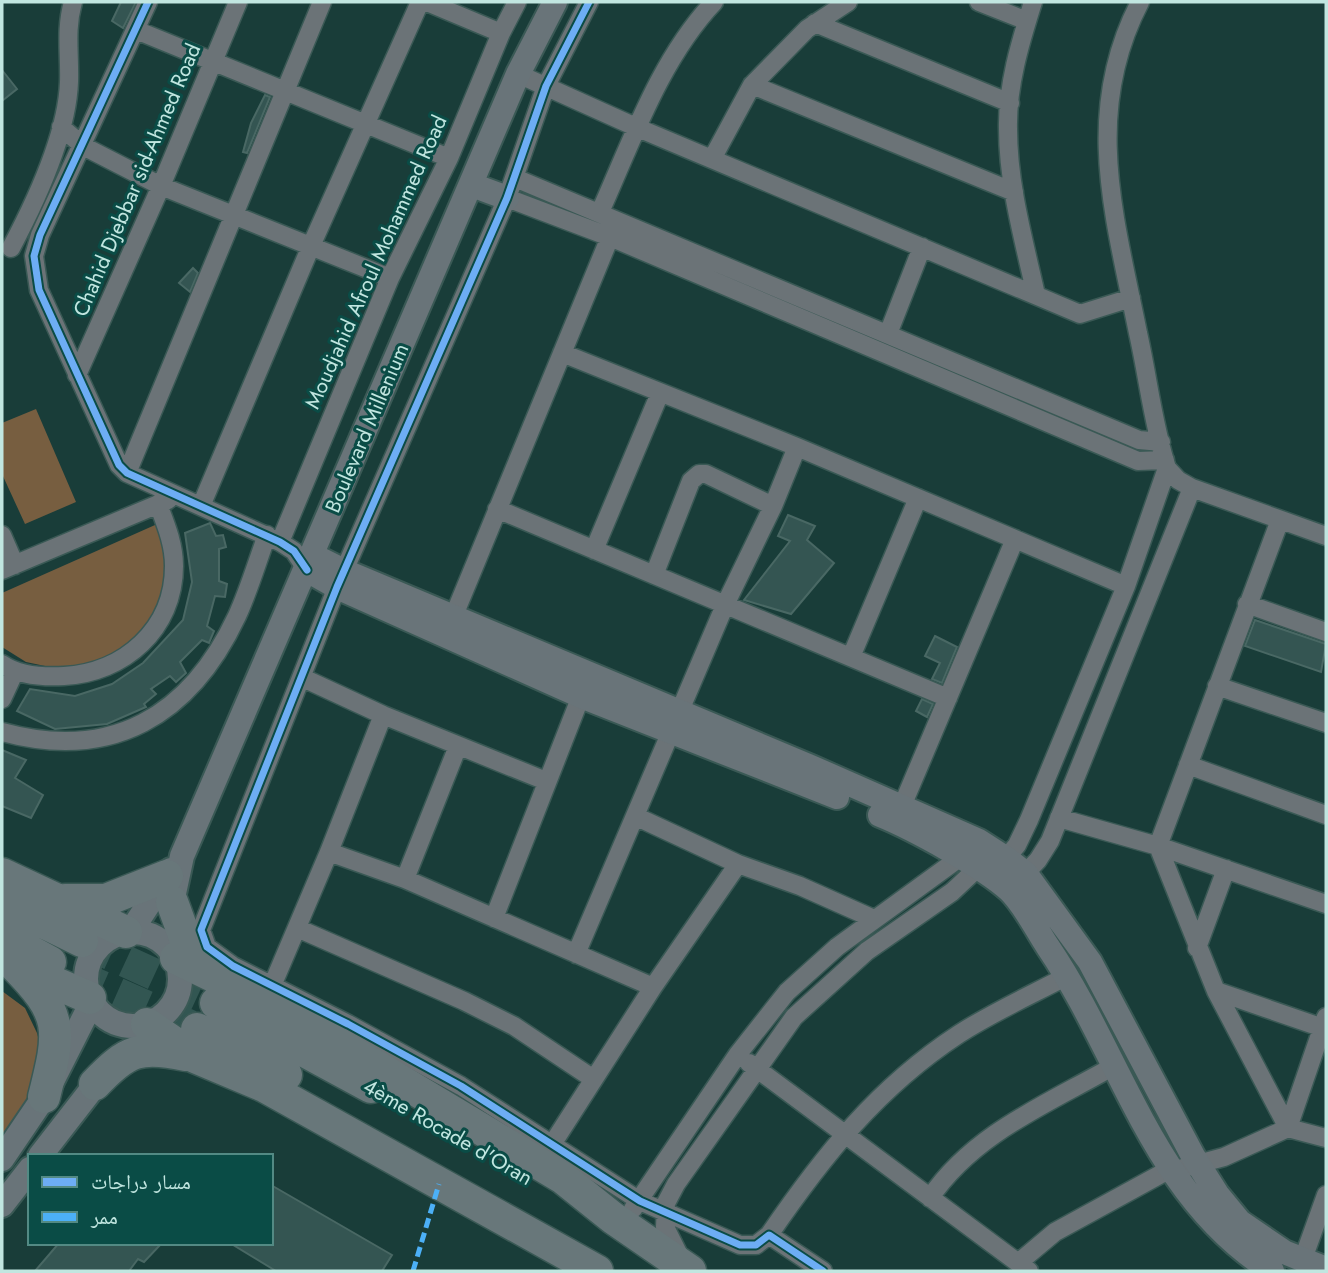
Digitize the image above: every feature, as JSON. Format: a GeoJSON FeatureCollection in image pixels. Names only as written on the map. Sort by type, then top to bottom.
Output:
{"type":"FeatureCollection","features":[{"type":"Feature","properties":{"kind":"highway"},"geometry":{"type":"LineString","coordinates":[[2,874],[53,900],[128,932]]}},
{"type":"Feature","properties":{"kind":"highway"},"geometry":{"type":"LineString","coordinates":[[53,900],[106,901],[174,878],[180,928],[193,951],[227,996]]}},
{"type":"Feature","properties":{"kind":"highway"},"geometry":{"type":"LineString","coordinates":[[2,902],[82,941]]}},
{"type":"Feature","properties":{"kind":"highway"},"geometry":{"type":"LineString","coordinates":[[5,953],[85,991]]}},
{"type":"Feature","properties":{"kind":"highway"},"geometry":{"type":"LineString","coordinates":[[5,953],[37,989],[54,1015],[53,1061],[44,1097]]}},
{"type":"Feature","properties":{"kind":"highway"},"geometry":{"type":"LineString","coordinates":[[174,955],[227,996],[334,1041],[563,1178],[613,1218],[690,1271]]}},
{"type":"Feature","properties":{"kind":"highway","name":"4ème Rocade d'Oran"},"geometry":{"type":"LineString","coordinates":[[227,996],[351,1076],[572,1205],[674,1271]]}},
{"type":"Feature","properties":{"kind":"highway"},"geometry":{"type":"LineString","coordinates":[[144,1025],[196,1043],[264,1086],[597,1271]]}},
{"type":"Feature","properties":{"kind":"highway"},"geometry":{"type":"LineString","coordinates":[[96,1084],[129,1054],[196,1043]]}},
{"type":"Feature","properties":{"kind":"highway","name":"4ème Rocade d'Oran"},"geometry":{"type":"LineString","coordinates":[[196,1043],[277,1070],[509,1202],[614,1271]]}},
{"type":"Feature","properties":{"kind":"main road","name":"Boulevard Millenium"},"geometry":{"type":"LineString","coordinates":[[174,878],[292,550],[472,185],[518,74],[555,2]]}},
{"type":"Feature","properties":{"kind":"main road"},"geometry":{"type":"LineString","coordinates":[[472,185],[511,188]]}},
{"type":"Feature","properties":{"kind":"main road"},"geometry":{"type":"LineString","coordinates":[[292,550],[341,579],[449,626],[899,814],[993,865],[1090,962],[1198,1165],[1240,1222],[1284,1252],[1316,1267]]}},
{"type":"Feature","properties":{"kind":"main road"},"geometry":{"type":"LineString","coordinates":[[449,626],[580,695],[678,721]]}},
{"type":"Feature","properties":{"kind":"main road"},"geometry":{"type":"LineString","coordinates":[[993,865],[1067,975],[1112,1067],[1173,1171],[1203,1213],[1234,1246],[1272,1271]]}},
{"type":"Feature","properties":{"kind":"main road"},"geometry":{"type":"LineString","coordinates":[[2,1159],[44,1097],[85,991],[92,956],[106,941],[128,932],[174,878]]}},
{"type":"Feature","properties":{"kind":"main road"},"geometry":{"type":"LineString","coordinates":[[42,1154],[144,1025],[161,1017],[176,998],[181,974],[174,955],[174,878]]}},
{"type":"Feature","properties":{"kind":"main road"},"geometry":{"type":"LineString","coordinates":[[128,932],[154,936],[174,955]]}},
{"type":"Feature","properties":{"kind":"main road"},"geometry":{"type":"LineString","coordinates":[[85,991],[113,1022],[144,1025]]}},
{"type":"Feature","properties":{"kind":"main road"},"geometry":{"type":"LineString","coordinates":[[2,1205],[28,1172]]}},
{"type":"Feature","properties":{"kind":"street"},"geometry":{"type":"LineString","coordinates":[[6,250],[32,207],[61,127],[69,82],[66,42],[73,2]]}},
{"type":"Feature","properties":{"kind":"street"},"geometry":{"type":"LineString","coordinates":[[148,2],[40,235],[34,256],[39,290],[109,447],[127,473],[292,550]]}},
{"type":"Feature","properties":{"kind":"street","name":"Chahid Djebbar sid-Ahmed Road"},"geometry":{"type":"LineString","coordinates":[[77,375],[161,186],[238,2]]}},
{"type":"Feature","properties":{"kind":"street"},"geometry":{"type":"LineString","coordinates":[[127,473],[322,2]]}},
{"type":"Feature","properties":{"kind":"street"},"geometry":{"type":"LineString","coordinates":[[201,506],[365,121],[421,2]]}},
{"type":"Feature","properties":{"kind":"street"},"geometry":{"type":"LineString","coordinates":[[427,2],[501,33]]}},
{"type":"Feature","properties":{"kind":"street","name":"Moudjahid Afroul Mohammed Road"},"geometry":{"type":"LineString","coordinates":[[2,732],[40,741],[75,742],[136,728],[174,704],[194,686],[221,648],[238,614],[292,550],[390,278],[449,158],[501,33],[517,2]]}},
{"type":"Feature","properties":{"kind":"street"},"geometry":{"type":"LineString","coordinates":[[589,2],[546,86],[511,188],[341,579],[201,930],[203,942],[212,952],[272,986],[461,1086],[640,1201],[740,1245],[756,1245],[769,1235],[844,1132],[890,1087],[943,1046],[1067,975]]}},
{"type":"Feature","properties":{"kind":"street"},"geometry":{"type":"LineString","coordinates":[[600,212],[673,59],[714,2]]}},
{"type":"Feature","properties":{"kind":"street"},"geometry":{"type":"LineString","coordinates":[[712,159],[752,85],[816,23],[848,2]]}},
{"type":"Feature","properties":{"kind":"street"},"geometry":{"type":"LineString","coordinates":[[979,2],[1027,21]]}},
{"type":"Feature","properties":{"kind":"street"},"geometry":{"type":"LineString","coordinates":[[1032,2],[1010,103],[1008,128],[1014,192],[1036,295]]}},
{"type":"Feature","properties":{"kind":"street"},"geometry":{"type":"LineString","coordinates":[[1140,2],[1120,48],[1106,116],[1106,154],[1131,298],[1166,464],[1178,480],[1192,488],[1326,536]]}},
{"type":"Feature","properties":{"kind":"street"},"geometry":{"type":"LineString","coordinates":[[816,23],[1010,103]]}},
{"type":"Feature","properties":{"kind":"street"},"geometry":{"type":"LineString","coordinates":[[136,30],[365,121],[449,158]]}},
{"type":"Feature","properties":{"kind":"street"},"geometry":{"type":"LineString","coordinates":[[518,74],[638,128],[1080,314],[1131,298]]}},
{"type":"Feature","properties":{"kind":"street"},"geometry":{"type":"LineString","coordinates":[[752,85],[1014,192]]}},
{"type":"Feature","properties":{"kind":"street"},"geometry":{"type":"LineString","coordinates":[[61,127],[83,146],[161,186],[390,278]]}},
{"type":"Feature","properties":{"kind":"street"},"geometry":{"type":"LineString","coordinates":[[511,188],[600,212],[1139,440],[1161,442]]}},
{"type":"Feature","properties":{"kind":"street"},"geometry":{"type":"LineString","coordinates":[[511,188],[610,237],[851,341],[1138,461],[1166,464]]}},
{"type":"Feature","properties":{"kind":"street"},"geometry":{"type":"LineString","coordinates":[[6,250],[40,235]]}},
{"type":"Feature","properties":{"kind":"street"},"geometry":{"type":"LineString","coordinates":[[449,626],[610,237]]}},
{"type":"Feature","properties":{"kind":"street"},"geometry":{"type":"LineString","coordinates":[[888,334],[922,247]]}},
{"type":"Feature","properties":{"kind":"street"},"geometry":{"type":"LineString","coordinates":[[851,341],[860,322]]}},
{"type":"Feature","properties":{"kind":"street"},"geometry":{"type":"LineString","coordinates":[[562,353],[797,447],[1126,586]]}},
{"type":"Feature","properties":{"kind":"street"},"geometry":{"type":"LineString","coordinates":[[594,550],[660,393]]}},
{"type":"Feature","properties":{"kind":"street"},"geometry":{"type":"LineString","coordinates":[[576,954],[678,721],[725,605],[773,506],[797,447]]}},
{"type":"Feature","properties":{"kind":"street"},"geometry":{"type":"LineString","coordinates":[[690,1271],[666,1233],[664,1210],[677,1184],[794,1017],[842,971],[993,865],[1029,820],[1126,586],[1166,464]]}},
{"type":"Feature","properties":{"kind":"street"},"geometry":{"type":"LineString","coordinates":[[654,575],[691,481],[699,474],[706,474],[773,506]]}},
{"type":"Feature","properties":{"kind":"street"},"geometry":{"type":"LineString","coordinates":[[613,1218],[631,1211],[640,1201],[738,1054],[786,992],[819,961],[874,919],[993,865],[1044,852],[1192,488]]}},
{"type":"Feature","properties":{"kind":"street"},"geometry":{"type":"LineString","coordinates":[[2,536],[8,568],[177,496]]}},
{"type":"Feature","properties":{"kind":"street"},"geometry":{"type":"LineString","coordinates":[[851,657],[918,498]]}},
{"type":"Feature","properties":{"kind":"street"},"geometry":{"type":"LineString","coordinates":[[2,699],[8,668],[48,677],[84,675],[114,666],[137,650],[152,634],[164,611],[174,566],[172,540],[159,504]]}},
{"type":"Feature","properties":{"kind":"street"},"geometry":{"type":"LineString","coordinates":[[497,509],[948,698]]}},
{"type":"Feature","properties":{"kind":"street"},"geometry":{"type":"LineString","coordinates":[[1280,520],[1158,846],[1216,990],[1287,1128]]}},
{"type":"Feature","properties":{"kind":"street"},"geometry":{"type":"LineString","coordinates":[[899,814],[1015,539]]}},
{"type":"Feature","properties":{"kind":"street"},"geometry":{"type":"LineString","coordinates":[[1247,604],[1326,632]]}},
{"type":"Feature","properties":{"kind":"street"},"geometry":{"type":"LineString","coordinates":[[303,678],[383,715],[546,781]]}},
{"type":"Feature","properties":{"kind":"street"},"geometry":{"type":"LineString","coordinates":[[1217,686],[1326,723]]}},
{"type":"Feature","properties":{"kind":"street"},"geometry":{"type":"LineString","coordinates":[[494,918],[580,695]]}},
{"type":"Feature","properties":{"kind":"street"},"geometry":{"type":"LineString","coordinates":[[272,986],[383,715]]}},
{"type":"Feature","properties":{"kind":"street"},"geometry":{"type":"LineString","coordinates":[[405,879],[458,746]]}},
{"type":"Feature","properties":{"kind":"street"},"geometry":{"type":"LineString","coordinates":[[1188,765],[1326,815]]}},
{"type":"Feature","properties":{"kind":"street"},"geometry":{"type":"LineString","coordinates":[[637,817],[738,864],[800,886],[874,919]]}},
{"type":"Feature","properties":{"kind":"street"},"geometry":{"type":"LineString","coordinates":[[1059,818],[1158,846],[1326,904]]}},
{"type":"Feature","properties":{"kind":"street"},"geometry":{"type":"LineString","coordinates":[[329,852],[405,879],[653,987]]}},
{"type":"Feature","properties":{"kind":"street"},"geometry":{"type":"LineString","coordinates":[[551,1146],[592,1078],[738,864]]}},
{"type":"Feature","properties":{"kind":"street"},"geometry":{"type":"LineString","coordinates":[[1197,948],[1226,869]]}},
{"type":"Feature","properties":{"kind":"street"},"geometry":{"type":"LineString","coordinates":[[297,928],[464,1001],[514,1026],[592,1078]]}},
{"type":"Feature","properties":{"kind":"street"},"geometry":{"type":"LineString","coordinates":[[1216,990],[1325,1024],[1287,1128]]}},
{"type":"Feature","properties":{"kind":"street"},"geometry":{"type":"LineString","coordinates":[[738,1054],[1023,1267],[1055,1232],[1161,1174],[1224,1157],[1287,1128],[1326,1138]]}},
{"type":"Feature","properties":{"kind":"street"},"geometry":{"type":"LineString","coordinates":[[930,1198],[945,1175],[990,1137],[1112,1067]]}},
{"type":"Feature","properties":{"kind":"street"},"geometry":{"type":"LineString","coordinates":[[1316,1267],[1326,1195]]}},
{"type":"Feature","properties":{"kind":"street"},"geometry":{"type":"LineString","coordinates":[[769,1235],[823,1271]]}},
{"type":"Feature","properties":{"kind":"shaded area"},"geometry":{"type":"Polygon","coordinates":[[[36,409],[76,502],[25,524],[2,474],[2,423],[36,409]]]}},
{"type":"Feature","properties":{"kind":"shaded area"},"geometry":{"type":"Polygon","coordinates":[[[164,521],[169,543],[165,601],[122,654],[64,670],[26,662],[2,647],[2,593],[164,521]]]}},
{"type":"Feature","properties":{"kind":"shaded area"},"geometry":{"type":"Polygon","coordinates":[[[2,991],[25,1008],[37,1033],[45,1064],[35,1095],[2,1141],[2,991]]]}},
{"type":"Feature","properties":{"kind":"building"},"geometry":{"type":"Polygon","coordinates":[[[121,2],[136,2],[123,28],[112,21],[121,2]]]}},
{"type":"Feature","properties":{"kind":"building"},"geometry":{"type":"Polygon","coordinates":[[[2,70],[17,89],[2,101],[2,70]]]}},
{"type":"Feature","properties":{"kind":"building"},"geometry":{"type":"Polygon","coordinates":[[[265,95],[270,97],[247,153],[243,152],[251,123],[265,95]]]}},
{"type":"Feature","properties":{"kind":"building"},"geometry":{"type":"Polygon","coordinates":[[[193,268],[198,273],[190,292],[179,283],[193,268]]]}},
{"type":"Feature","properties":{"kind":"building"},"geometry":{"type":"Polygon","coordinates":[[[788,515],[815,526],[807,540],[834,563],[791,614],[744,600],[790,541],[778,536],[788,515]]]}},
{"type":"Feature","properties":{"kind":"building"},"geometry":{"type":"Polygon","coordinates":[[[210,523],[216,536],[223,535],[226,547],[219,549],[219,581],[227,584],[225,597],[215,596],[207,626],[214,631],[209,643],[202,640],[180,662],[186,673],[176,682],[170,676],[151,689],[156,694],[144,704],[146,707],[107,724],[55,729],[17,711],[30,689],[75,696],[112,684],[143,663],[183,620],[192,582],[185,533],[210,523]]]}},
{"type":"Feature","properties":{"kind":"building"},"geometry":{"type":"Polygon","coordinates":[[[1255,620],[1326,644],[1321,672],[1245,646],[1255,620]]]}},
{"type":"Feature","properties":{"kind":"building"},"geometry":{"type":"Polygon","coordinates":[[[935,636],[957,647],[942,683],[932,679],[940,663],[925,656],[935,636]]]}},
{"type":"Feature","properties":{"kind":"building"},"geometry":{"type":"Polygon","coordinates":[[[922,699],[933,704],[927,717],[916,711],[922,699]]]}},
{"type":"Feature","properties":{"kind":"building"},"geometry":{"type":"Polygon","coordinates":[[[2,750],[26,760],[15,778],[43,795],[31,818],[2,806],[2,750]]]}},
{"type":"Feature","properties":{"kind":"building"},"geometry":{"type":"Polygon","coordinates":[[[273,1186],[392,1255],[382,1271],[276,1271],[233,1245],[273,1245],[273,1186]]]}},
{"type":"Feature","properties":{"kind":"building"},"geometry":{"type":"Polygon","coordinates":[[[57,1245],[160,1245],[144,1262],[138,1259],[129,1271],[35,1271],[57,1245]]]}},
{"type":"Feature","properties":{"kind":"tunnel"},"geometry":{"type":"LineString","coordinates":[[82,941],[216,1003]]}},
{"type":"Feature","properties":{"kind":"tunnel"},"geometry":{"type":"LineString","coordinates":[[73,974],[197,1029]]}},
{"type":"Feature","properties":{"kind":"marked path"},"geometry":{"type":"LineString","coordinates":[[413,1271],[439,1184]]}},
{"type":"Feature","properties":{"kind":"cycle path"},"geometry":{"type":"LineString","coordinates":[[148,2],[40,235],[34,256],[39,290],[119,465],[127,473],[280,542],[294,551],[307,570]]}},
{"type":"Feature","properties":{"kind":"cycle path"},"geometry":{"type":"LineString","coordinates":[[589,2],[546,86],[507,198],[337,587],[201,930],[207,947],[233,966],[348,1024],[461,1086],[640,1201],[740,1245],[756,1245],[769,1235],[823,1271]]}}]}
